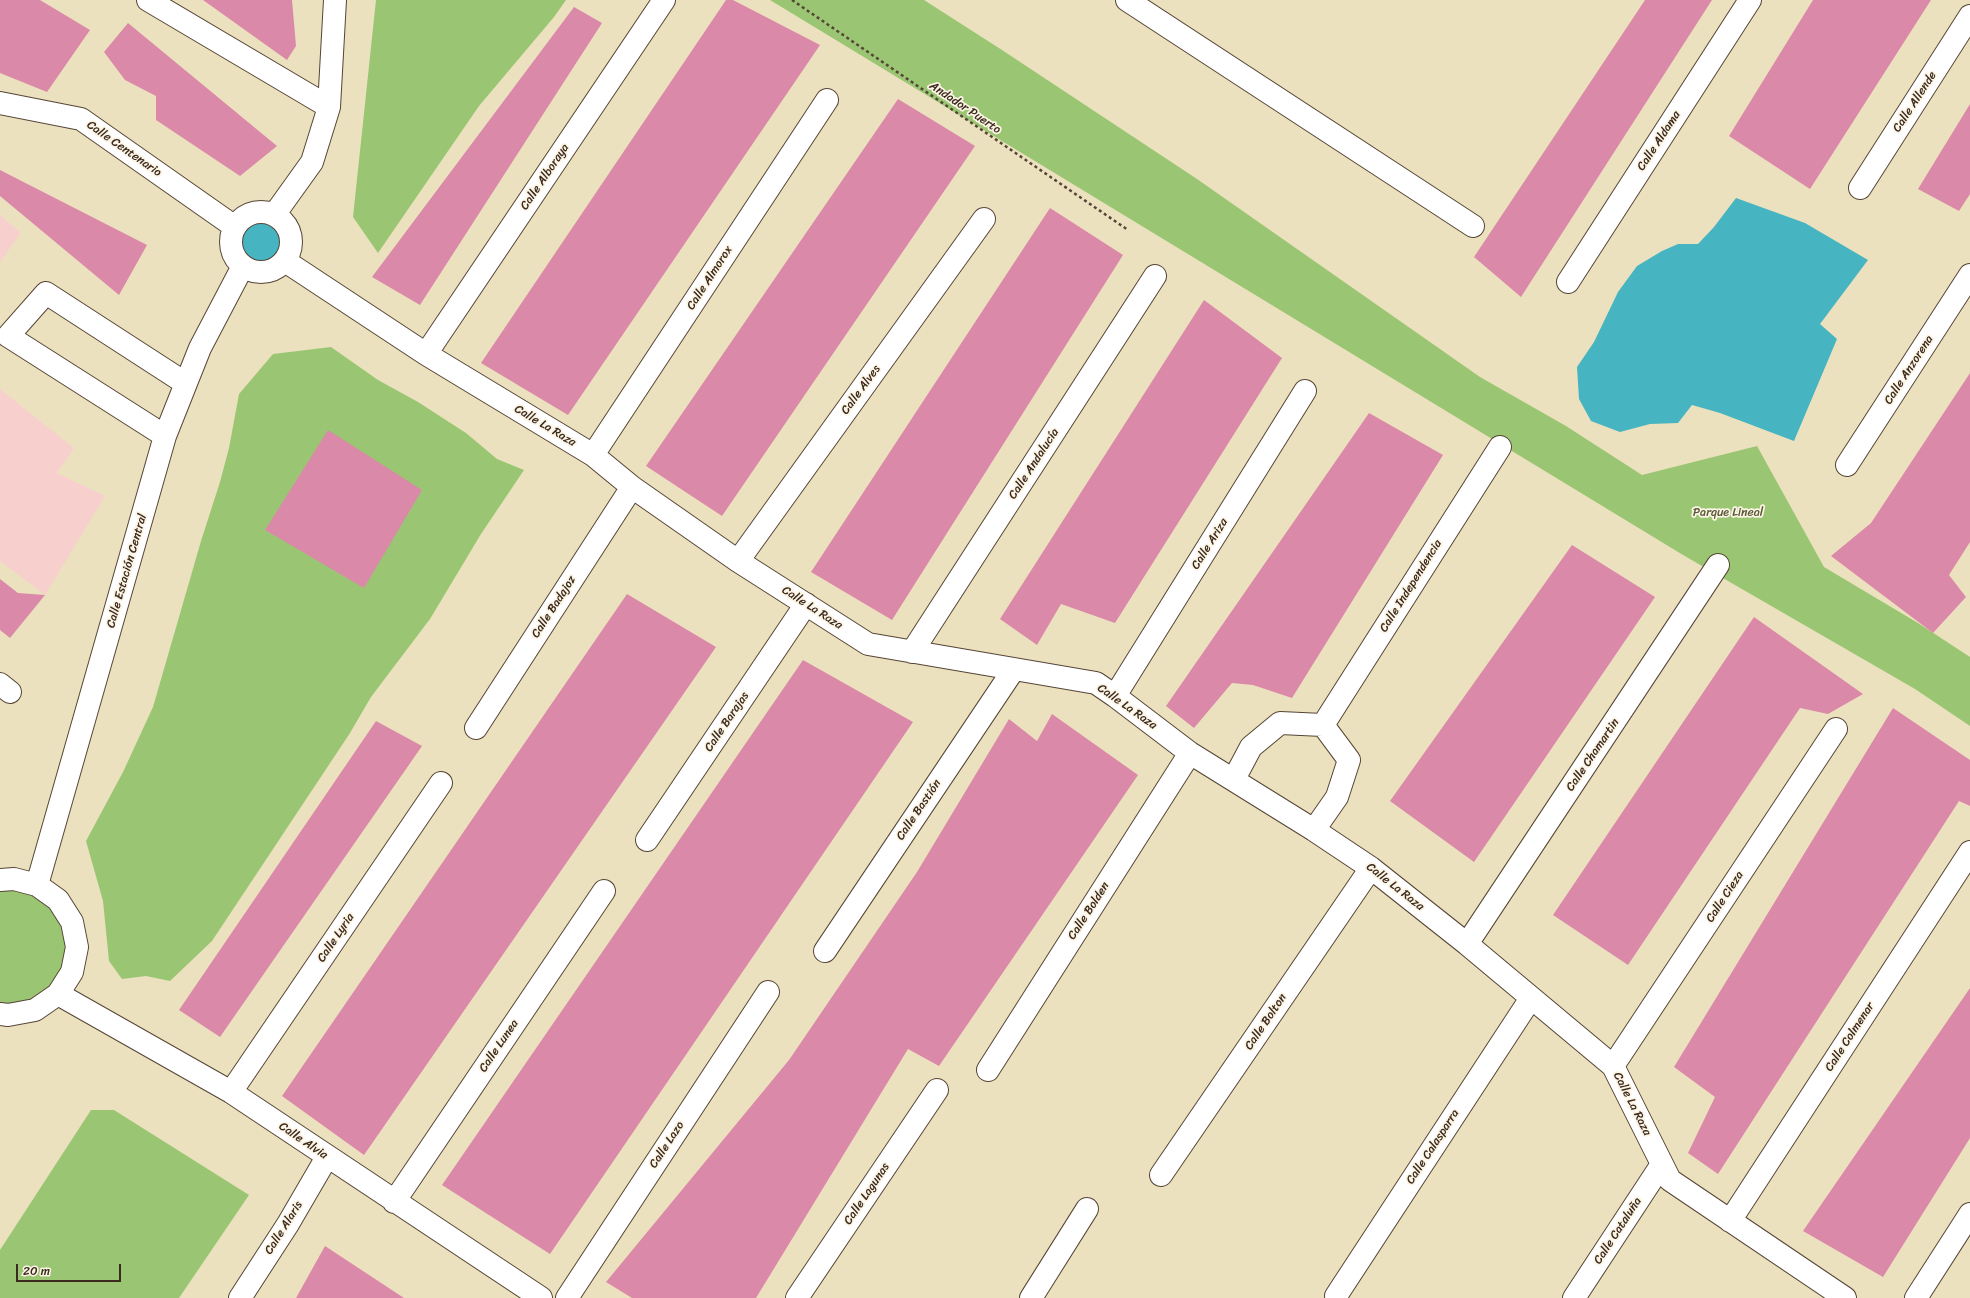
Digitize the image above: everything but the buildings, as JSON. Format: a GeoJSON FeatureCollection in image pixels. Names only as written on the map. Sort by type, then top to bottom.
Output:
{"type":"FeatureCollection","features":[{"type":"Feature","properties":{"kind":"street"},"geometry":{"type":"LineString","coordinates":[[148,0],[329,107]]}},
{"type":"Feature","properties":{"kind":"street"},"geometry":{"type":"LineString","coordinates":[[274,215],[312,162],[329,107],[335,0]]}},
{"type":"Feature","properties":{"kind":"street","name":"Calle Alboraya"},"geometry":{"type":"LineString","coordinates":[[426,354],[664,0]]}},
{"type":"Feature","properties":{"kind":"street"},"geometry":{"type":"LineString","coordinates":[[1127,0],[1473,226]]}},
{"type":"Feature","properties":{"kind":"street","name":"Calle Aldama"},"geometry":{"type":"LineString","coordinates":[[1568,282],[1750,0]]}},
{"type":"Feature","properties":{"kind":"street","name":"Calle Allende"},"geometry":{"type":"LineString","coordinates":[[1860,188],[1970,16]]}},
{"type":"Feature","properties":{"kind":"street","name":"Calle Almorox"},"geometry":{"type":"LineString","coordinates":[[593,455],[827,100]]}},
{"type":"Feature","properties":{"kind":"street","name":"Calle Centenario"},"geometry":{"type":"LineString","coordinates":[[0,103],[81,119],[235,227]]}},
{"type":"Feature","properties":{"kind":"street"},"geometry":{"type":"LineString","coordinates":[[265,213],[274,215],[285,225],[290,236],[289,253],[285,261],[270,271],[260,272],[243,266],[235,258],[231,248],[231,237],[235,227],[240,220],[248,215],[265,213]]}},
{"type":"Feature","properties":{"kind":"street","name":"Calle Alves"},"geometry":{"type":"LineString","coordinates":[[738,561],[984,219]]}},
{"type":"Feature","properties":{"kind":"street","name":"Calle La Raza"},"geometry":{"type":"LineString","coordinates":[[285,261],[426,354],[593,455],[632,486],[738,561],[868,644],[1096,684],[1115,696],[1190,753],[1234,779],[1371,868],[1467,944],[1613,1066],[1670,1180],[1845,1298]]}},
{"type":"Feature","properties":{"kind":"street","name":"Calle Estación Central"},"geometry":{"type":"LineString","coordinates":[[37,885],[165,436],[200,348],[243,266]]}},
{"type":"Feature","properties":{"kind":"street","name":"Calle Anzorena"},"geometry":{"type":"LineString","coordinates":[[1847,465],[1970,275]]}},
{"type":"Feature","properties":{"kind":"street","name":"Calle Andalucía"},"geometry":{"type":"LineString","coordinates":[[912,652],[1155,276]]}},
{"type":"Feature","properties":{"kind":"street"},"geometry":{"type":"LineString","coordinates":[[165,436],[8,336],[46,292],[185,383]]}},
{"type":"Feature","properties":{"kind":"street","name":"Calle Ariza"},"geometry":{"type":"LineString","coordinates":[[1115,696],[1305,391]]}},
{"type":"Feature","properties":{"kind":"street","name":"Calle Independencia"},"geometry":{"type":"LineString","coordinates":[[1323,725],[1500,447]]}},
{"type":"Feature","properties":{"kind":"street","name":"Calle Badajoz"},"geometry":{"type":"LineString","coordinates":[[476,728],[632,486]]}},
{"type":"Feature","properties":{"kind":"street","name":"Calle Chamartin"},"geometry":{"type":"LineString","coordinates":[[1467,944],[1718,565]]}},
{"type":"Feature","properties":{"kind":"street","name":"Calle Barajas"},"geometry":{"type":"LineString","coordinates":[[647,840],[806,604]]}},
{"type":"Feature","properties":{"kind":"street","name":"Calle Bastión"},"geometry":{"type":"LineString","coordinates":[[825,951],[1014,669]]}},
{"type":"Feature","properties":{"kind":"street"},"geometry":{"type":"LineString","coordinates":[[1234,779],[1251,747],[1280,723],[1323,725],[1349,760],[1337,797],[1314,830]]}},
{"type":"Feature","properties":{"kind":"street","name":"Calle Cieza"},"geometry":{"type":"LineString","coordinates":[[1613,1066],[1836,729]]}},
{"type":"Feature","properties":{"kind":"street","name":"Calle Bolden"},"geometry":{"type":"LineString","coordinates":[[988,1070],[1190,753]]}},
{"type":"Feature","properties":{"kind":"street","name":"Calle Lyria"},"geometry":{"type":"LineString","coordinates":[[231,1092],[441,783]]}},
{"type":"Feature","properties":{"kind":"street","name":"Calle Colmenar"},"geometry":{"type":"LineString","coordinates":[[1730,1221],[1970,852]]}},
{"type":"Feature","properties":{"kind":"street","name":"Calle Bolton"},"geometry":{"type":"LineString","coordinates":[[1161,1175],[1371,868]]}},
{"type":"Feature","properties":{"kind":"street"},"geometry":{"type":"LineString","coordinates":[[0,880],[14,879],[37,885],[58,900],[72,922],[77,947],[72,972],[58,994],[35,1010],[8,1015],[0,1014]]}},
{"type":"Feature","properties":{"kind":"street","name":"Calle Lunea"},"geometry":{"type":"LineString","coordinates":[[394,1202],[604,891]]}},
{"type":"Feature","properties":{"kind":"street","name":"Calle Lazo"},"geometry":{"type":"LineString","coordinates":[[567,1298],[768,992]]}},
{"type":"Feature","properties":{"kind":"street","name":"Calle Alvia"},"geometry":{"type":"LineString","coordinates":[[58,994],[231,1092],[540,1298]]}},
{"type":"Feature","properties":{"kind":"street","name":"Calle Calasparra"},"geometry":{"type":"LineString","coordinates":[[1336,1296],[1531,998]]}},
{"type":"Feature","properties":{"kind":"street","name":"Calle Lagunas"},"geometry":{"type":"LineString","coordinates":[[797,1298],[937,1090]]}},
{"type":"Feature","properties":{"kind":"street","name":"Calle Alaris"},"geometry":{"type":"LineString","coordinates":[[240,1298],[288,1224],[327,1157]]}},
{"type":"Feature","properties":{"kind":"street","name":"Calle Cataluña"},"geometry":{"type":"LineString","coordinates":[[1574,1298],[1662,1164]]}},
{"type":"Feature","properties":{"kind":"street"},"geometry":{"type":"LineString","coordinates":[[1031,1298],[1087,1209]]}},
{"type":"Feature","properties":{"kind":"street"},"geometry":{"type":"LineString","coordinates":[[1916,1298],[1970,1214]]}},
{"type":"Feature","properties":{"kind":"path","name":"Andador Puerto"},"geometry":{"type":"LineString","coordinates":[[792,0],[1128,230]]}},
{"type":"Feature","properties":{"kind":"shaded area"},"geometry":{"type":"Polygon","coordinates":[[[0,215],[21,233],[0,262],[0,215]]]}},
{"type":"Feature","properties":{"kind":"shaded area"},"geometry":{"type":"Polygon","coordinates":[[[0,389],[74,448],[57,473],[105,496],[45,595],[0,561],[0,389]]]}},
{"type":"Feature","properties":{"kind":"green space"},"geometry":{"type":"Polygon","coordinates":[[[376,0],[566,0],[554,17],[479,106],[378,253],[353,217],[376,0]]]}},
{"type":"Feature","properties":{"kind":"green space","name":"Parque Lineal"},"geometry":{"type":"Polygon","coordinates":[[[770,0],[924,0],[1197,179],[1480,377],[1566,426],[1642,475],[1757,446],[1824,567],[1918,623],[1970,657],[1970,726],[1915,689],[1683,555],[770,0]]]}},
{"type":"Feature","properties":{"kind":"green space"},"geometry":{"type":"Polygon","coordinates":[[[331,347],[378,380],[418,402],[466,433],[497,459],[524,470],[481,534],[430,619],[371,697],[350,733],[212,941],[170,981],[146,976],[122,979],[109,961],[103,901],[86,841],[123,772],[153,707],[201,541],[220,482],[229,448],[239,394],[273,354],[331,347]]]}},
{"type":"Feature","properties":{"kind":"green space"},"geometry":{"type":"Polygon","coordinates":[[[0,882],[37,885],[77,947],[58,994],[0,1014],[0,882]]]}},
{"type":"Feature","properties":{"kind":"green space"},"geometry":{"type":"Polygon","coordinates":[[[91,1110],[114,1110],[249,1195],[179,1298],[0,1298],[0,1250],[91,1110]]]}},
{"type":"Feature","properties":{"kind":"water"},"geometry":{"type":"Polygon","coordinates":[[[1736,198],[1805,223],[1868,260],[1820,324],[1837,339],[1794,441],[1720,413],[1692,405],[1678,423],[1650,424],[1620,432],[1591,421],[1579,399],[1577,367],[1594,342],[1618,292],[1637,266],[1662,251],[1678,244],[1698,244],[1714,227],[1736,198]]]}},
{"type":"Feature","properties":{"kind":"water"},"geometry":{"type":"Polygon","coordinates":[[[255,213],[267,213],[282,221],[290,236],[290,248],[282,263],[267,271],[255,271],[240,263],[232,248],[232,236],[240,221],[255,213]]]}}]}
